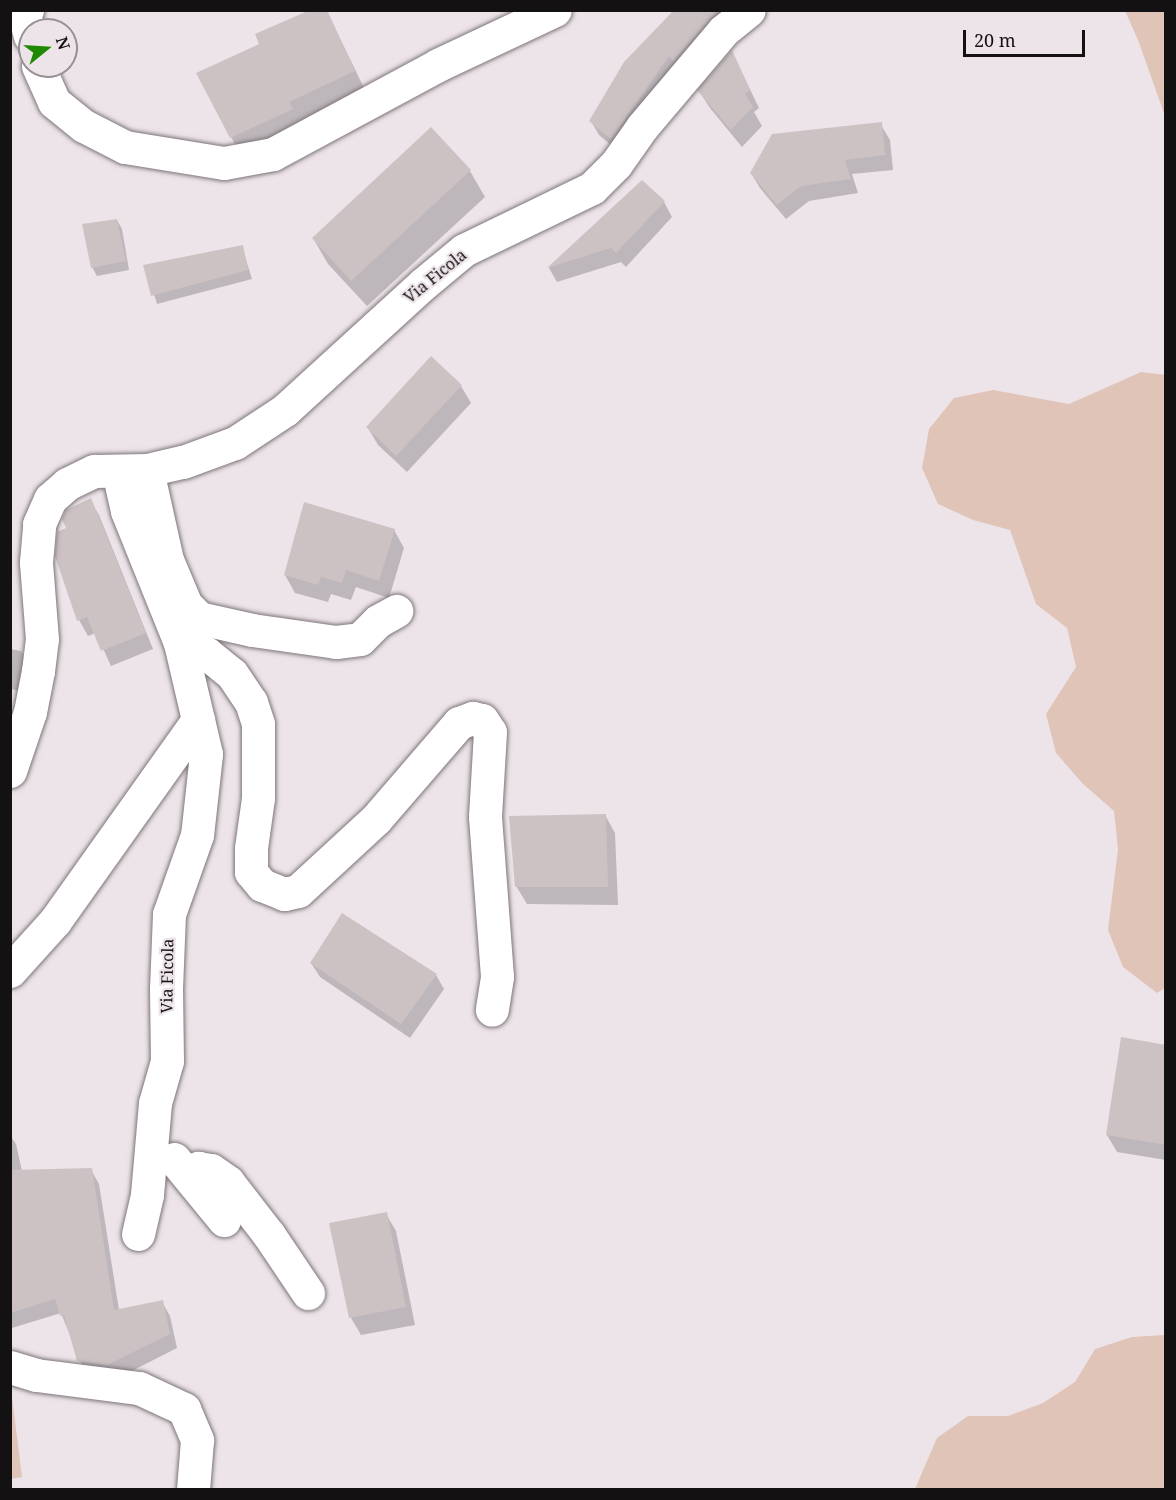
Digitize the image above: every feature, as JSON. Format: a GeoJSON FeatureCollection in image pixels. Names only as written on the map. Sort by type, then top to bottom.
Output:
{"type":"FeatureCollection","features":[{"type":"Feature","properties":{"kind":"street"},"geometry":{"type":"LineString","coordinates":[[43,78],[54,102],[84,126],[125,147],[224,163],[273,154],[438,65],[555,10]]}},
{"type":"Feature","properties":{"kind":"street","name":"Via Ficola"},"geometry":{"type":"LineString","coordinates":[[10,771],[30,712],[42,639],[36,562],[39,524],[51,499],[67,484],[94,471],[133,470],[183,462],[235,443],[285,410],[423,284],[464,250],[592,188],[616,164],[642,127],[723,31],[749,10]]}},
{"type":"Feature","properties":{"kind":"street"},"geometry":{"type":"LineString","coordinates":[[133,470],[166,560],[186,606],[199,618],[252,630],[336,642],[360,639],[378,621],[396,611]]}},
{"type":"Feature","properties":{"kind":"street","name":"Via Ficola"},"geometry":{"type":"LineString","coordinates":[[133,470],[127,511],[180,643],[206,754],[197,835],[169,914],[166,989],[167,1061],[155,1103],[147,1195],[138,1234]]}},
{"type":"Feature","properties":{"kind":"street"},"geometry":{"type":"LineString","coordinates":[[180,643],[206,652],[232,674],[251,702],[258,724],[258,798],[251,848],[251,872],[262,885],[284,894],[298,891],[376,819],[459,723],[473,718],[482,720],[490,732],[485,817],[497,977],[492,1010]]}},
{"type":"Feature","properties":{"kind":"street"},"geometry":{"type":"LineString","coordinates":[[10,971],[55,921],[198,720]]}},
{"type":"Feature","properties":{"kind":"street"},"geometry":{"type":"LineString","coordinates":[[150,1143],[172,1156],[224,1220]]}},
{"type":"Feature","properties":{"kind":"street"},"geometry":{"type":"LineString","coordinates":[[187,1174],[198,1168],[211,1170],[228,1182],[269,1235],[308,1293]]}},
{"type":"Feature","properties":{"kind":"street"},"geometry":{"type":"LineString","coordinates":[[10,1367],[36,1375],[140,1388],[184,1409],[197,1440],[193,1490]]}},
{"type":"Feature","properties":{"kind":"shaded area"},"geometry":{"type":"Polygon","coordinates":[[[1125,11],[1165,11],[1165,116],[1138,40],[1125,11]]]}},
{"type":"Feature","properties":{"kind":"shaded area"},"geometry":{"type":"Polygon","coordinates":[[[1141,372],[1166,375],[1166,987],[1157,993],[1123,967],[1108,930],[1118,849],[1114,811],[1083,784],[1056,753],[1046,714],[1076,667],[1067,628],[1036,604],[1010,530],[973,520],[938,504],[922,468],[929,429],[954,398],[993,390],[1069,404],[1141,372]]]}},
{"type":"Feature","properties":{"kind":"shaded area"},"geometry":{"type":"Polygon","coordinates":[[[1165,1335],[1165,1489],[915,1489],[937,1438],[968,1416],[1008,1416],[1043,1403],[1075,1382],[1095,1349],[1132,1337],[1165,1335]]]}},
{"type":"Feature","properties":{"kind":"shaded area"},"geometry":{"type":"Polygon","coordinates":[[[10,1381],[22,1477],[11,1479],[10,1479],[10,1381]]]}},
{"type":"Feature","properties":{"kind":"building"},"geometry":{"type":"Polygon","coordinates":[[[310,10],[327,10],[355,71],[289,102],[293,109],[230,138],[196,73],[259,44],[255,34],[310,10]]]}},
{"type":"Feature","properties":{"kind":"building"},"geometry":{"type":"Polygon","coordinates":[[[674,10],[714,10],[716,13],[673,61],[669,56],[611,139],[589,121],[624,62],[674,10]]]}},
{"type":"Feature","properties":{"kind":"building"},"geometry":{"type":"Polygon","coordinates":[[[732,50],[750,90],[745,94],[753,107],[731,130],[697,90],[732,50]]]}},
{"type":"Feature","properties":{"kind":"building"},"geometry":{"type":"Polygon","coordinates":[[[882,122],[885,155],[845,160],[851,179],[801,186],[777,205],[750,173],[772,134],[882,122]]]}},
{"type":"Feature","properties":{"kind":"building"},"geometry":{"type":"Polygon","coordinates":[[[431,127],[471,170],[351,281],[312,238],[431,127]]]}},
{"type":"Feature","properties":{"kind":"building"},"geometry":{"type":"Polygon","coordinates":[[[642,180],[665,201],[616,253],[611,248],[547,268],[642,180]]]}},
{"type":"Feature","properties":{"kind":"building"},"geometry":{"type":"Polygon","coordinates":[[[117,219],[126,261],[91,268],[82,224],[117,219]]]}},
{"type":"Feature","properties":{"kind":"building"},"geometry":{"type":"Polygon","coordinates":[[[243,245],[248,270],[151,296],[143,265],[243,245]]]}},
{"type":"Feature","properties":{"kind":"building"},"geometry":{"type":"Polygon","coordinates":[[[431,356],[462,385],[396,456],[366,427],[431,356]]]}},
{"type":"Feature","properties":{"kind":"building"},"geometry":{"type":"Polygon","coordinates":[[[91,498],[146,633],[101,651],[87,617],[77,621],[55,556],[57,532],[66,528],[62,519],[66,510],[91,498]]]}},
{"type":"Feature","properties":{"kind":"building"},"geometry":{"type":"Polygon","coordinates":[[[304,502],[395,529],[379,581],[346,570],[342,583],[321,577],[318,585],[284,575],[304,502]]]}},
{"type":"Feature","properties":{"kind":"building"},"geometry":{"type":"Polygon","coordinates":[[[606,814],[608,887],[515,887],[509,816],[606,814]]]}},
{"type":"Feature","properties":{"kind":"building"},"geometry":{"type":"Polygon","coordinates":[[[342,913],[437,974],[401,1024],[310,963],[342,913]]]}},
{"type":"Feature","properties":{"kind":"building"},"geometry":{"type":"Polygon","coordinates":[[[1121,1037],[1166,1045],[1166,1145],[1106,1135],[1121,1037]]]}},
{"type":"Feature","properties":{"kind":"building"},"geometry":{"type":"Polygon","coordinates":[[[92,1168],[114,1310],[163,1300],[170,1334],[107,1365],[77,1361],[64,1315],[60,1316],[55,1299],[10,1313],[10,1170],[92,1168]]]}},
{"type":"Feature","properties":{"kind":"building"},"geometry":{"type":"Polygon","coordinates":[[[387,1212],[406,1307],[349,1318],[329,1223],[387,1212]]]}}]}
